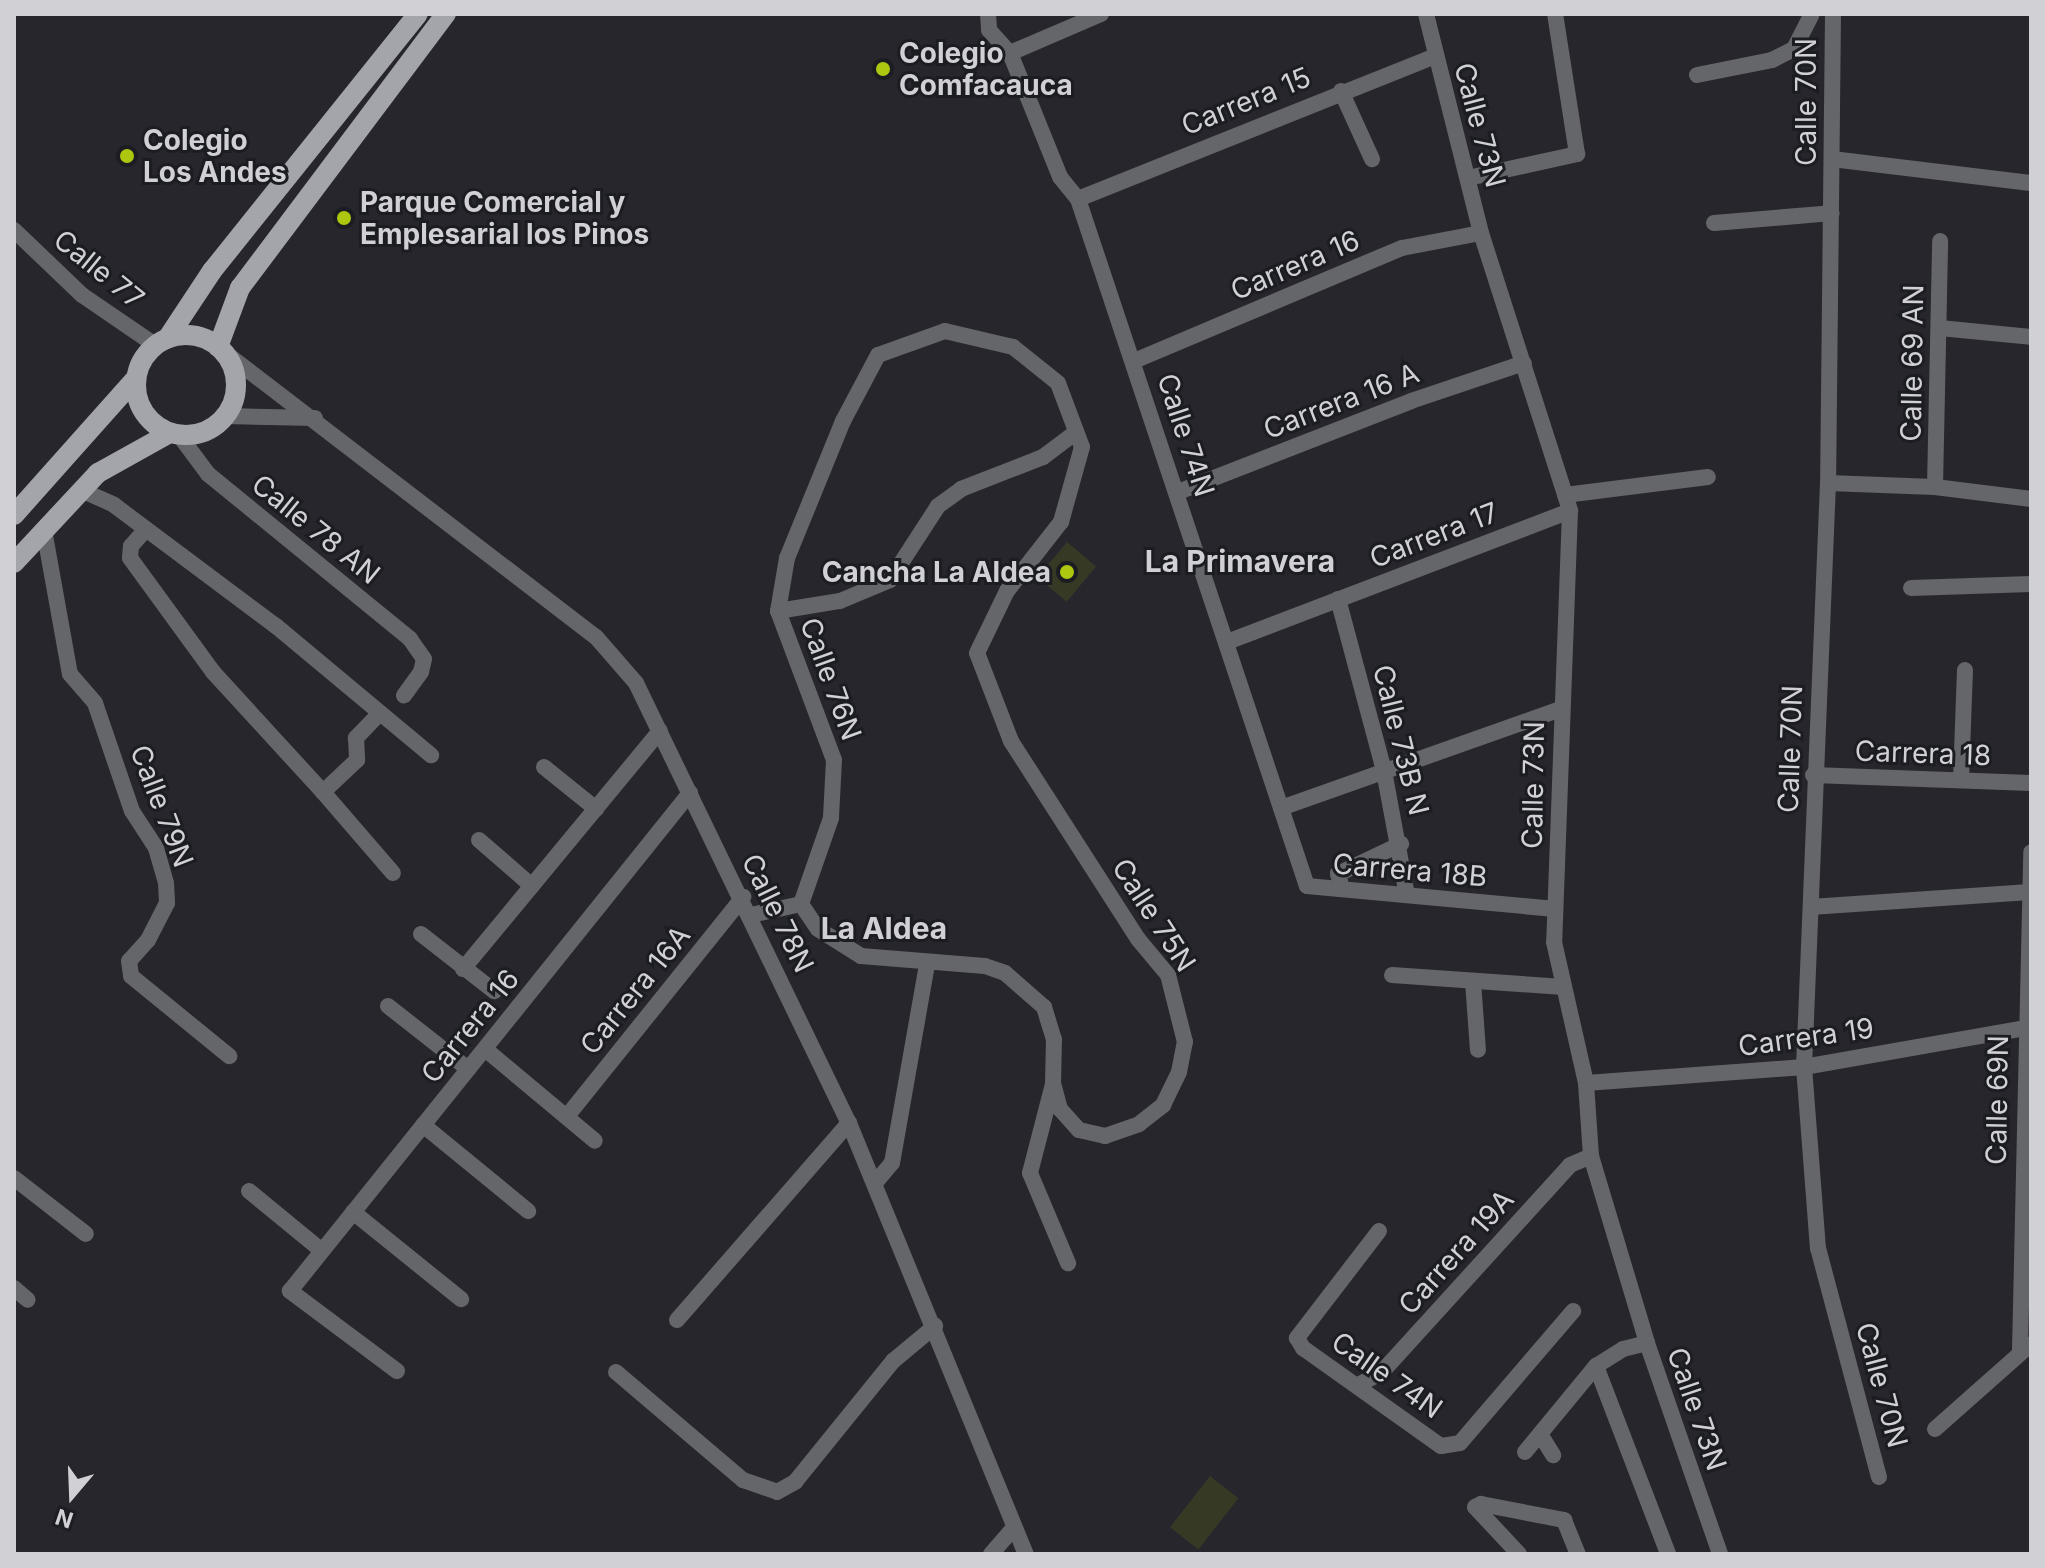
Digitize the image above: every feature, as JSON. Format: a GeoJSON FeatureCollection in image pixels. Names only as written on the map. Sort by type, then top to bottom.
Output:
{"type":"FeatureCollection","features":[{"type":"Feature","properties":{"kind":"main road"},"geometry":{"type":"LineString","coordinates":[[14,515],[136,378],[212,271],[418,14]]}},
{"type":"Feature","properties":{"kind":"main road"},"geometry":{"type":"LineString","coordinates":[[220,349],[240,288],[446,14]]}},
{"type":"Feature","properties":{"kind":"main road"},"geometry":{"type":"LineString","coordinates":[[14,563],[98,473],[175,434],[208,431],[226,416],[235,395],[234,371],[220,349],[185,335],[161,342]]}},
{"type":"Feature","properties":{"kind":"main road"},"geometry":{"type":"LineString","coordinates":[[136,378],[136,392],[147,417],[175,434]]}},
{"type":"Feature","properties":{"kind":"street","name":"Calle 74N"},"geometry":{"type":"LineString","coordinates":[[988,14],[989,30],[1010,53],[1060,177],[1078,199],[1307,886]]}},
{"type":"Feature","properties":{"kind":"street"},"geometry":{"type":"LineString","coordinates":[[1010,53],[1101,14]]}},
{"type":"Feature","properties":{"kind":"street","name":"Calle 73N"},"geometry":{"type":"LineString","coordinates":[[1426,14],[1481,233],[1567,503],[1554,942],[1586,1083],[1591,1156],[1647,1343],[1720,1554]]}},
{"type":"Feature","properties":{"kind":"street"},"geometry":{"type":"LineString","coordinates":[[1468,178],[1577,154],[1555,14]]}},
{"type":"Feature","properties":{"kind":"street"},"geometry":{"type":"LineString","coordinates":[[1697,75],[1772,60],[1794,49],[1812,14]]}},
{"type":"Feature","properties":{"kind":"street","name":"Calle 70N"},"geometry":{"type":"LineString","coordinates":[[1833,14],[1828,483],[1813,775],[1804,1067],[1818,1248],[1879,1477]]}},
{"type":"Feature","properties":{"kind":"street","name":"Carrera 15"},"geometry":{"type":"LineString","coordinates":[[1078,199],[1341,91],[1436,56]]}},
{"type":"Feature","properties":{"kind":"street"},"geometry":{"type":"LineString","coordinates":[[1341,91],[1372,159]]}},
{"type":"Feature","properties":{"kind":"street"},"geometry":{"type":"LineString","coordinates":[[1832,159],[2031,183]]}},
{"type":"Feature","properties":{"kind":"street"},"geometry":{"type":"LineString","coordinates":[[1714,223],[1832,213]]}},
{"type":"Feature","properties":{"kind":"street","name":"Calle 77"},"geometry":{"type":"LineString","coordinates":[[14,230],[82,295],[161,342]]}},
{"type":"Feature","properties":{"kind":"street","name":"Carrera 16"},"geometry":{"type":"LineString","coordinates":[[1134,361],[1402,248],[1481,233]]}},
{"type":"Feature","properties":{"kind":"street","name":"Calle 69 AN"},"geometry":{"type":"LineString","coordinates":[[1935,487],[1940,241]]}},
{"type":"Feature","properties":{"kind":"street"},"geometry":{"type":"LineString","coordinates":[[1940,328],[2031,337]]}},
{"type":"Feature","properties":{"kind":"street","name":"Calle 75N"},"geometry":{"type":"LineString","coordinates":[[778,611],[787,558],[843,421],[878,355],[945,331],[1013,347],[1058,383],[1082,447],[1061,522],[1007,591],[977,653],[1011,741],[1138,939],[1168,975],[1185,1042],[1179,1072],[1163,1105],[1139,1124],[1105,1136],[1079,1130],[1060,1109],[1053,1083],[1054,1039],[1044,1007],[1024,986],[985,966],[927,964],[861,956],[838,946],[801,904]]}},
{"type":"Feature","properties":{"kind":"street","name":"Calle 78N"},"geometry":{"type":"LineString","coordinates":[[220,349],[315,418],[607,648],[636,683],[743,897],[849,1123],[935,1326],[1026,1554]]}},
{"type":"Feature","properties":{"kind":"street","name":"Carrera 16 A"},"geometry":{"type":"LineString","coordinates":[[1178,492],[1411,401],[1524,363]]}},
{"type":"Feature","properties":{"kind":"street"},"geometry":{"type":"LineString","coordinates":[[226,416],[315,418]]}},
{"type":"Feature","properties":{"kind":"street"},"geometry":{"type":"LineString","coordinates":[[778,611],[840,601],[890,580],[938,506],[961,489],[1043,457],[1076,432]]}},
{"type":"Feature","properties":{"kind":"street","name":"Calle 78 AN"},"geometry":{"type":"LineString","coordinates":[[175,434],[208,474],[410,639],[424,659],[421,672],[404,695]]}},
{"type":"Feature","properties":{"kind":"street","name":"Carrera 17"},"geometry":{"type":"LineString","coordinates":[[1227,642],[1567,503],[1708,477]]}},
{"type":"Feature","properties":{"kind":"street"},"geometry":{"type":"LineString","coordinates":[[1828,483],[1935,487],[2031,499]]}},
{"type":"Feature","properties":{"kind":"street"},"geometry":{"type":"LineString","coordinates":[[81,490],[114,505],[276,626],[431,755]]}},
{"type":"Feature","properties":{"kind":"street"},"geometry":{"type":"LineString","coordinates":[[146,529],[131,546],[130,558],[213,672],[393,873]]}},
{"type":"Feature","properties":{"kind":"street","name":"Calle 79N"},"geometry":{"type":"LineString","coordinates":[[44,530],[70,674],[95,703],[132,811],[156,848],[166,883],[167,903],[148,940],[129,961],[131,976],[229,1056]]}},
{"type":"Feature","properties":{"kind":"street"},"geometry":{"type":"LineString","coordinates":[[1911,588],[2031,584]]}},
{"type":"Feature","properties":{"kind":"street","name":"Calle 73B N"},"geometry":{"type":"LineString","coordinates":[[1338,599],[1384,771],[1401,844],[1407,895]]}},
{"type":"Feature","properties":{"kind":"street","name":"Calle 76N"},"geometry":{"type":"LineString","coordinates":[[778,611],[834,760],[831,818],[801,904]]}},
{"type":"Feature","properties":{"kind":"street"},"geometry":{"type":"LineString","coordinates":[[1961,779],[1965,670]]}},
{"type":"Feature","properties":{"kind":"street"},"geometry":{"type":"LineString","coordinates":[[1281,808],[1561,709]]}},
{"type":"Feature","properties":{"kind":"street"},"geometry":{"type":"LineString","coordinates":[[323,792],[357,760],[356,738],[380,713]]}},
{"type":"Feature","properties":{"kind":"street"},"geometry":{"type":"LineString","coordinates":[[463,969],[660,731]]}},
{"type":"Feature","properties":{"kind":"street"},"geometry":{"type":"LineString","coordinates":[[544,767],[596,809]]}},
{"type":"Feature","properties":{"kind":"street","name":"Carrera 18"},"geometry":{"type":"LineString","coordinates":[[1813,775],[2031,783]]}},
{"type":"Feature","properties":{"kind":"street","name":"Carrera 16"},"geometry":{"type":"LineString","coordinates":[[397,1371],[290,1291],[690,793]]}},
{"type":"Feature","properties":{"kind":"street"},"geometry":{"type":"LineString","coordinates":[[479,840],[532,886]]}},
{"type":"Feature","properties":{"kind":"street"},"geometry":{"type":"LineString","coordinates":[[1342,889],[1338,874],[1401,844]]}},
{"type":"Feature","properties":{"kind":"street","name":"Calle 69N"},"geometry":{"type":"LineString","coordinates":[[2026,1347],[2031,852]]}},
{"type":"Feature","properties":{"kind":"street","name":"Carrera 18B"},"geometry":{"type":"LineString","coordinates":[[1307,886],[1555,909]]}},
{"type":"Feature","properties":{"kind":"street"},"geometry":{"type":"LineString","coordinates":[[1811,907],[2029,892]]}},
{"type":"Feature","properties":{"kind":"street","name":"Carrera 16A"},"geometry":{"type":"LineString","coordinates":[[568,1115],[743,897]]}},
{"type":"Feature","properties":{"kind":"street"},"geometry":{"type":"LineString","coordinates":[[751,915],[801,904]]}},
{"type":"Feature","properties":{"kind":"street"},"geometry":{"type":"LineString","coordinates":[[421,934],[494,991]]}},
{"type":"Feature","properties":{"kind":"street"},"geometry":{"type":"LineString","coordinates":[[875,1183],[892,1163],[927,964]]}},
{"type":"Feature","properties":{"kind":"street"},"geometry":{"type":"LineString","coordinates":[[1392,975],[1564,987]]}},
{"type":"Feature","properties":{"kind":"street"},"geometry":{"type":"LineString","coordinates":[[1473,981],[1478,1050]]}},
{"type":"Feature","properties":{"kind":"street"},"geometry":{"type":"LineString","coordinates":[[388,1006],[468,1069]]}},
{"type":"Feature","properties":{"kind":"street","name":"Carrera 19"},"geometry":{"type":"LineString","coordinates":[[1586,1083],[1664,1080],[1804,1067],[2027,1027]]}},
{"type":"Feature","properties":{"kind":"street"},"geometry":{"type":"LineString","coordinates":[[485,1049],[568,1115],[595,1141]]}},
{"type":"Feature","properties":{"kind":"street"},"geometry":{"type":"LineString","coordinates":[[1053,1083],[1030,1173],[1068,1263]]}},
{"type":"Feature","properties":{"kind":"street"},"geometry":{"type":"LineString","coordinates":[[677,1320],[849,1123]]}},
{"type":"Feature","properties":{"kind":"street"},"geometry":{"type":"LineString","coordinates":[[423,1125],[528,1211]]}},
{"type":"Feature","properties":{"kind":"street","name":"Carrera 19A"},"geometry":{"type":"LineString","coordinates":[[1360,1384],[1381,1373],[1570,1165],[1591,1156]]}},
{"type":"Feature","properties":{"kind":"street"},"geometry":{"type":"LineString","coordinates":[[14,1178],[86,1234]]}},
{"type":"Feature","properties":{"kind":"street"},"geometry":{"type":"LineString","coordinates":[[249,1191],[322,1251]]}},
{"type":"Feature","properties":{"kind":"street"},"geometry":{"type":"LineString","coordinates":[[353,1212],[461,1299]]}},
{"type":"Feature","properties":{"kind":"street","name":"Calle 74N"},"geometry":{"type":"LineString","coordinates":[[1379,1231],[1297,1338],[1303,1348],[1360,1384],[1441,1446],[1452,1448],[1573,1311]]}},
{"type":"Feature","properties":{"kind":"street"},"geometry":{"type":"LineString","coordinates":[[14,1288],[28,1300]]}},
{"type":"Feature","properties":{"kind":"street"},"geometry":{"type":"LineString","coordinates":[[616,1372],[743,1480],[777,1492],[795,1482],[893,1361],[935,1326]]}},
{"type":"Feature","properties":{"kind":"street"},"geometry":{"type":"LineString","coordinates":[[1525,1452],[1596,1366],[1623,1349],[1647,1343]]}},
{"type":"Feature","properties":{"kind":"street"},"geometry":{"type":"LineString","coordinates":[[1935,1429],[2026,1347]]}},
{"type":"Feature","properties":{"kind":"street"},"geometry":{"type":"LineString","coordinates":[[1596,1366],[1668,1554]]}},
{"type":"Feature","properties":{"kind":"street"},"geometry":{"type":"LineString","coordinates":[[1540,1434],[1553,1455]]}},
{"type":"Feature","properties":{"kind":"street"},"geometry":{"type":"LineString","coordinates":[[1519,1554],[1475,1513],[1475,1507],[1481,1504],[1564,1520],[1578,1554]]}},
{"type":"Feature","properties":{"kind":"street"},"geometry":{"type":"LineString","coordinates":[[991,1554],[1014,1528]]}},
{"type":"Feature","properties":{"kind":"green space","name":"Cancha La Aldea"},"geometry":{"type":"Polygon","coordinates":[[[1067,542],[1096,566],[1067,602],[1037,577],[1067,542]]]}},
{"type":"Feature","properties":{"kind":"green space"},"geometry":{"type":"Polygon","coordinates":[[[1210,1476],[1238,1498],[1198,1549],[1170,1527],[1210,1476]]]}},
{"type":"Feature","properties":{"kind":"place","name":"Colegio Comfacauca"},"geometry":{"type":"Point","coordinates":[883,69]}},
{"type":"Feature","properties":{"kind":"place","name":"Colegio Los Andes"},"geometry":{"type":"Point","coordinates":[127,156]}},
{"type":"Feature","properties":{"kind":"place","name":"Parque Comercial y Emplesarial los Pinos"},"geometry":{"type":"Point","coordinates":[344,218]}},
{"type":"Feature","properties":{"kind":"place","name":"Cancha La Aldea"},"geometry":{"type":"Point","coordinates":[1067,572]}},
{"type":"Feature","properties":{"kind":"district","name":"La Primavera"},"geometry":{"type":"Point","coordinates":[1240,561]}},
{"type":"Feature","properties":{"kind":"district","name":"La Aldea"},"geometry":{"type":"Point","coordinates":[884,928]}}]}
